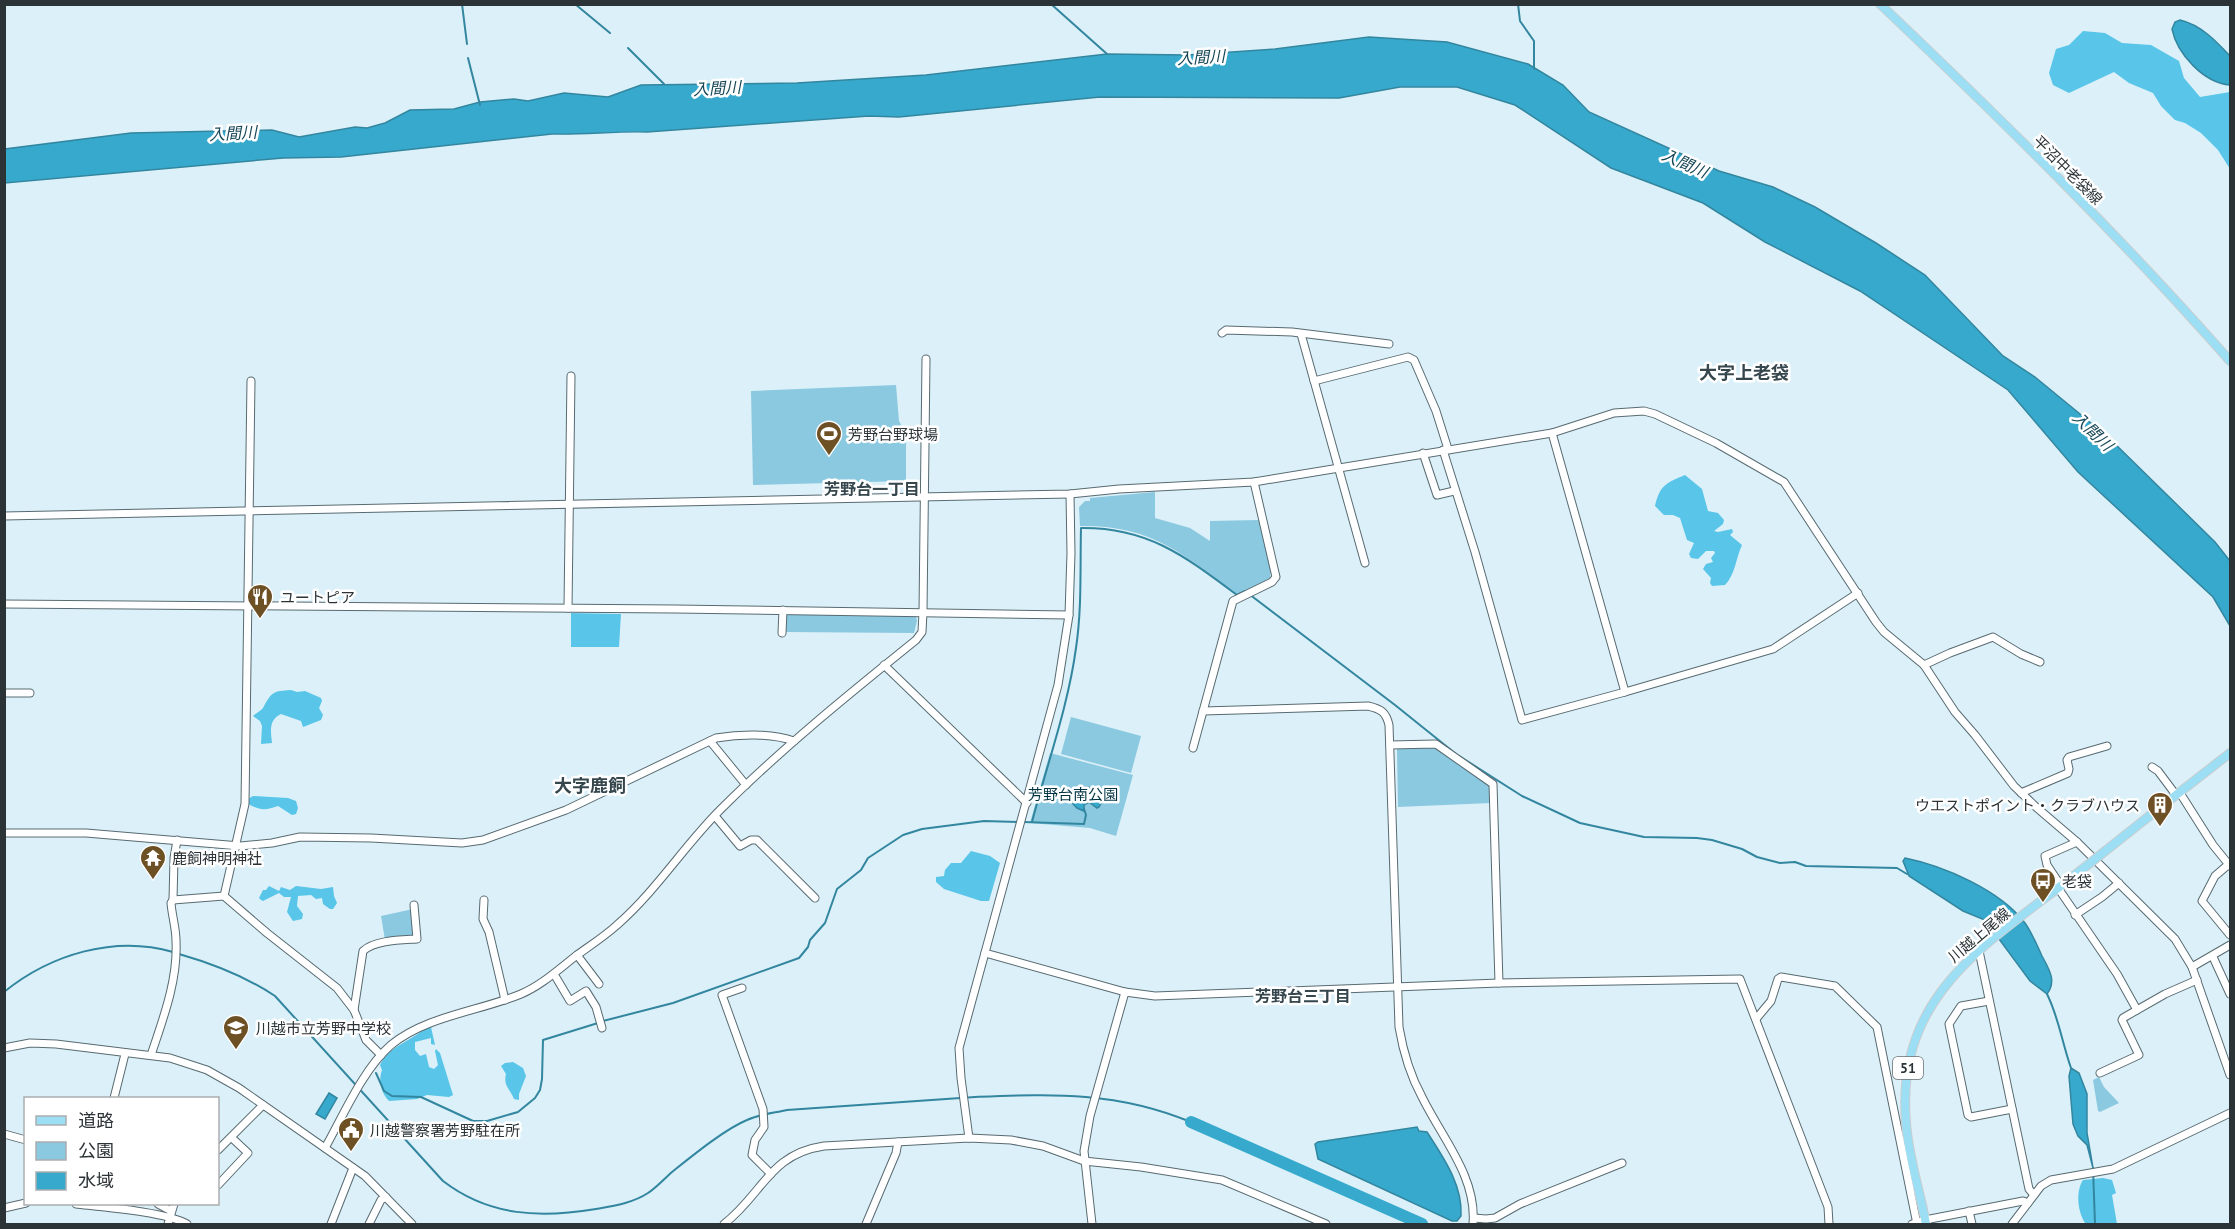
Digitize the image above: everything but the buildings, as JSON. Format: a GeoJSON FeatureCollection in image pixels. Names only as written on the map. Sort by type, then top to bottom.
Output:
{"type":"FeatureCollection","features":[{"type":"Feature","properties":{"kind":"main road","name":"平沼中老袋線"},"geometry":{"type":"LineString","coordinates":[[1880,4],[2083,203],[2230,361]]}},
{"type":"Feature","properties":{"kind":"main road","name":"川越上尾線"},"geometry":{"type":"LineString","coordinates":[[1920,1223],[1906,1124],[1906,1080],[1909,1059],[1916,1038],[1932,1003],[1951,977],[1979,951],[2230,753]]}},
{"type":"Feature","properties":{"kind":"street"},"geometry":{"type":"LineString","coordinates":[[1222,333],[1226,330],[1292,332],[1389,344]]}},
{"type":"Feature","properties":{"kind":"street"},"geometry":{"type":"LineString","coordinates":[[1301,334],[1365,563]]}},
{"type":"Feature","properties":{"kind":"street"},"geometry":{"type":"LineString","coordinates":[[1314,381],[1408,357],[1414,360],[1436,411],[1454,491],[1475,552],[1522,720],[1773,649],[1858,593]]}},
{"type":"Feature","properties":{"kind":"street"},"geometry":{"type":"LineString","coordinates":[[324,1148],[355,1094],[381,1055],[392,1045],[413,1031],[476,1007],[525,992],[554,974],[625,917],[715,816],[746,785],[794,741],[916,640],[922,632],[923,612],[926,359]]}},
{"type":"Feature","properties":{"kind":"street"},"geometry":{"type":"LineString","coordinates":[[568,608],[571,376]]}},
{"type":"Feature","properties":{"kind":"street"},"geometry":{"type":"LineString","coordinates":[[224,896],[245,804],[251,381]]}},
{"type":"Feature","properties":{"kind":"street"},"geometry":{"type":"LineString","coordinates":[[4,516],[1070,494],[1254,482],[1552,433],[1614,413],[1638,410],[1655,414],[1745,458],[1784,482],[1884,632],[1924,665],[1955,712],[2021,793],[2077,842],[2175,939],[2198,980],[2230,1075]]}},
{"type":"Feature","properties":{"kind":"street"},"geometry":{"type":"LineString","coordinates":[[1552,433],[1625,692]]}},
{"type":"Feature","properties":{"kind":"street"},"geometry":{"type":"LineString","coordinates":[[1423,453],[1437,495],[1454,491]]}},
{"type":"Feature","properties":{"kind":"street"},"geometry":{"type":"LineString","coordinates":[[1193,748],[1233,602],[1272,582],[1276,577],[1254,482]]}},
{"type":"Feature","properties":{"kind":"street"},"geometry":{"type":"LineString","coordinates":[[969,1138],[959,1048],[1058,685],[1069,615],[1070,494]]}},
{"type":"Feature","properties":{"kind":"street"},"geometry":{"type":"LineString","coordinates":[[4,604],[783,610],[1069,615]]}},
{"type":"Feature","properties":{"kind":"street"},"geometry":{"type":"LineString","coordinates":[[782,633],[783,610]]}},
{"type":"Feature","properties":{"kind":"street"},"geometry":{"type":"LineString","coordinates":[[1924,665],[1993,637],[2021,654],[2040,662]]}},
{"type":"Feature","properties":{"kind":"street"},"geometry":{"type":"LineString","coordinates":[[884,665],[1027,803]]}},
{"type":"Feature","properties":{"kind":"street"},"geometry":{"type":"LineString","coordinates":[[4,693],[30,693]]}},
{"type":"Feature","properties":{"kind":"street"},"geometry":{"type":"LineString","coordinates":[[1203,711],[1368,706],[1382,710],[1387,718],[1399,1027],[1405,1057],[1420,1095],[1469,1185],[1473,1221],[1495,1218],[1520,1204],[1622,1163]]}},
{"type":"Feature","properties":{"kind":"street"},"geometry":{"type":"LineString","coordinates":[[4,833],[86,833],[258,846],[300,837],[462,843],[483,840],[566,810],[710,741],[729,736],[782,737],[794,741]]}},
{"type":"Feature","properties":{"kind":"street"},"geometry":{"type":"LineString","coordinates":[[710,741],[746,785]]}},
{"type":"Feature","properties":{"kind":"street"},"geometry":{"type":"LineString","coordinates":[[1389,745],[1436,744],[1493,784],[1499,984]]}},
{"type":"Feature","properties":{"kind":"street"},"geometry":{"type":"LineString","coordinates":[[2021,793],[2068,773],[2067,760],[2069,757],[2107,746]]}},
{"type":"Feature","properties":{"kind":"street"},"geometry":{"type":"LineString","coordinates":[[2152,767],[2181,792],[2187,806],[2230,865],[2216,876],[2202,901],[2230,935]]}},
{"type":"Feature","properties":{"kind":"street"},"geometry":{"type":"LineString","coordinates":[[715,816],[740,846],[751,840],[757,840],[815,898]]}},
{"type":"Feature","properties":{"kind":"street"},"geometry":{"type":"LineString","coordinates":[[151,1055],[174,974],[176,939],[171,903],[177,840]]}},
{"type":"Feature","properties":{"kind":"street"},"geometry":{"type":"LineString","coordinates":[[2077,842],[2044,856],[2047,865],[2075,915],[2117,974],[2137,1010]]}},
{"type":"Feature","properties":{"kind":"street"},"geometry":{"type":"LineString","coordinates":[[2075,915],[2119,883]]}},
{"type":"Feature","properties":{"kind":"street"},"geometry":{"type":"LineString","coordinates":[[173,900],[224,896],[323,976],[354,1010],[362,1033],[381,1055]]}},
{"type":"Feature","properties":{"kind":"street"},"geometry":{"type":"LineString","coordinates":[[484,900],[483,919],[489,932],[504,1000]]}},
{"type":"Feature","properties":{"kind":"street"},"geometry":{"type":"LineString","coordinates":[[354,1010],[363,951],[367,947],[384,942],[417,939],[414,905]]}},
{"type":"Feature","properties":{"kind":"street"},"geometry":{"type":"LineString","coordinates":[[2192,967],[2213,957],[2230,945]]}},
{"type":"Feature","properties":{"kind":"street"},"geometry":{"type":"LineString","coordinates":[[1979,951],[2029,1189],[2034,1195]]}},
{"type":"Feature","properties":{"kind":"street"},"geometry":{"type":"LineString","coordinates":[[985,953],[1125,992],[1174,997],[1499,984],[1737,978],[1740,979],[1756,1019],[1828,1207],[1829,1224]]}},
{"type":"Feature","properties":{"kind":"street"},"geometry":{"type":"LineString","coordinates":[[577,955],[600,984]]}},
{"type":"Feature","properties":{"kind":"street"},"geometry":{"type":"LineString","coordinates":[[2213,957],[2230,994]]}},
{"type":"Feature","properties":{"kind":"street"},"geometry":{"type":"LineString","coordinates":[[554,974],[570,1001],[586,991],[596,1007],[602,1028]]}},
{"type":"Feature","properties":{"kind":"street"},"geometry":{"type":"LineString","coordinates":[[1756,1019],[1771,1000],[1778,979],[1781,977],[1835,986],[1877,1027],[1920,1223],[1969,1211],[2024,1201],[2028,1203]]}},
{"type":"Feature","properties":{"kind":"street"},"geometry":{"type":"LineString","coordinates":[[2100,1073],[2139,1055],[2122,1020],[2165,994],[2198,980]]}},
{"type":"Feature","properties":{"kind":"street"},"geometry":{"type":"LineString","coordinates":[[742,988],[722,995],[763,1109],[764,1127],[755,1140],[752,1155],[771,1174]]}},
{"type":"Feature","properties":{"kind":"street"},"geometry":{"type":"LineString","coordinates":[[1092,1224],[1084,1151],[1090,1116],[1125,992]]}},
{"type":"Feature","properties":{"kind":"street"},"geometry":{"type":"LineString","coordinates":[[1989,1001],[1961,1006],[1948,1024],[1968,1115],[1971,1117],[2012,1109]]}},
{"type":"Feature","properties":{"kind":"street"},"geometry":{"type":"LineString","coordinates":[[4,1048],[42,1043],[170,1058],[207,1070],[223,1078],[365,1176],[412,1224]]}},
{"type":"Feature","properties":{"kind":"street"},"geometry":{"type":"LineString","coordinates":[[114,1097],[126,1054]]}},
{"type":"Feature","properties":{"kind":"street"},"geometry":{"type":"LineString","coordinates":[[219,1149],[263,1105]]}},
{"type":"Feature","properties":{"kind":"street"},"geometry":{"type":"LineString","coordinates":[[2012,1224],[2034,1195],[2051,1180],[2113,1169],[2230,1113]]}},
{"type":"Feature","properties":{"kind":"street"},"geometry":{"type":"LineString","coordinates":[[4,1134],[24,1139]]}},
{"type":"Feature","properties":{"kind":"street"},"geometry":{"type":"LineString","coordinates":[[219,1184],[248,1153],[232,1138]]}},
{"type":"Feature","properties":{"kind":"street"},"geometry":{"type":"LineString","coordinates":[[724,1224],[790,1156],[812,1148],[1002,1138],[1027,1142],[1084,1161],[1141,1167],[1222,1180],[1326,1224]]}},
{"type":"Feature","properties":{"kind":"street"},"geometry":{"type":"LineString","coordinates":[[866,1224],[896,1154],[898,1142]]}},
{"type":"Feature","properties":{"kind":"street"},"geometry":{"type":"LineString","coordinates":[[331,1224],[353,1168]]}},
{"type":"Feature","properties":{"kind":"street"},"geometry":{"type":"LineString","coordinates":[[369,1224],[381,1200],[386,1197]]}},
{"type":"Feature","properties":{"kind":"street"},"geometry":{"type":"LineString","coordinates":[[4,1208],[24,1203]]}},
{"type":"Feature","properties":{"kind":"street"},"geometry":{"type":"LineString","coordinates":[[93,1205],[171,1214],[187,1224]]}},
{"type":"Feature","properties":{"kind":"street"},"geometry":{"type":"LineString","coordinates":[[1969,1211],[1972,1224]]}},
{"type":"Feature","properties":{"kind":"green space","name":"芳野台野球場"},"geometry":{"type":"Polygon","coordinates":[[[896,385],[899,421],[906,434],[906,481],[753,485],[751,391],[896,385]]]}},
{"type":"Feature","properties":{"kind":"green space"},"geometry":{"type":"Polygon","coordinates":[[[1155,492],[1155,518],[1190,528],[1210,541],[1210,521],[1259,520],[1271,569],[1270,578],[1239,596],[1184,556],[1148,537],[1106,527],[1080,526],[1079,507],[1085,501],[1090,501],[1090,498],[1155,492]]]}},
{"type":"Feature","properties":{"kind":"green space"},"geometry":{"type":"Polygon","coordinates":[[[787,614],[916,616],[917,621],[914,633],[786,632],[787,614]]]}},
{"type":"Feature","properties":{"kind":"green space"},"geometry":{"type":"Polygon","coordinates":[[[1071,717],[1141,736],[1131,773],[1061,754],[1071,717]]]}},
{"type":"Feature","properties":{"kind":"green space"},"geometry":{"type":"Polygon","coordinates":[[[1435,746],[1491,785],[1491,803],[1398,807],[1397,749],[1435,746]]]}},
{"type":"Feature","properties":{"kind":"green space","name":"芳野台南公園"},"geometry":{"type":"Polygon","coordinates":[[[1050,753],[1133,775],[1116,836],[1090,828],[1030,823],[1050,753]]]}},
{"type":"Feature","properties":{"kind":"green space"},"geometry":{"type":"Polygon","coordinates":[[[413,909],[415,937],[385,940],[381,916],[413,909]]]}},
{"type":"Feature","properties":{"kind":"green space"},"geometry":{"type":"Polygon","coordinates":[[[2099,1077],[2104,1087],[2119,1103],[2100,1112],[2093,1080],[2099,1077]]]}},
{"type":"Feature","properties":{"kind":"shaded area"},"geometry":{"type":"Polygon","coordinates":[[[2083,31],[2105,33],[2122,43],[2151,45],[2179,61],[2184,78],[2200,97],[2230,92],[2230,169],[2218,150],[2201,133],[2175,120],[2161,106],[2153,93],[2129,83],[2114,72],[2069,93],[2053,85],[2049,73],[2056,49],[2069,45],[2083,31]]]}},
{"type":"Feature","properties":{"kind":"shaded area"},"geometry":{"type":"Polygon","coordinates":[[[1685,475],[1702,489],[1708,511],[1718,513],[1724,520],[1723,524],[1714,531],[1732,529],[1733,532],[1730,535],[1742,545],[1733,571],[1725,585],[1712,586],[1711,578],[1703,569],[1706,564],[1713,562],[1711,558],[1714,551],[1706,551],[1698,559],[1691,558],[1689,554],[1694,543],[1687,540],[1680,518],[1664,515],[1655,506],[1662,489],[1673,480],[1685,475]]]}},
{"type":"Feature","properties":{"kind":"shaded area"},"geometry":{"type":"Polygon","coordinates":[[[571,613],[621,614],[619,647],[571,647],[571,613]]]}},
{"type":"Feature","properties":{"kind":"shaded area"},"geometry":{"type":"Polygon","coordinates":[[[291,690],[305,691],[321,698],[319,708],[323,715],[321,720],[303,727],[301,721],[281,714],[272,723],[272,743],[261,744],[262,726],[260,721],[253,716],[262,709],[274,693],[291,690]]]}},
{"type":"Feature","properties":{"kind":"shaded area"},"geometry":{"type":"Polygon","coordinates":[[[253,796],[288,798],[296,801],[298,808],[296,814],[292,815],[278,806],[269,809],[255,807],[247,803],[248,799],[253,796]]]}},
{"type":"Feature","properties":{"kind":"shaded area"},"geometry":{"type":"Polygon","coordinates":[[[971,851],[990,856],[1000,863],[989,901],[981,901],[944,889],[936,882],[936,877],[944,876],[945,870],[951,863],[961,863],[971,851]]]}},
{"type":"Feature","properties":{"kind":"shaded area"},"geometry":{"type":"Polygon","coordinates":[[[269,886],[279,891],[281,887],[290,890],[296,886],[321,889],[333,887],[337,903],[333,909],[330,909],[323,904],[322,898],[316,899],[311,895],[298,896],[297,906],[303,914],[302,919],[293,921],[287,912],[291,897],[284,897],[279,893],[263,901],[259,898],[263,890],[269,886]]]}},
{"type":"Feature","properties":{"kind":"shaded area"},"geometry":{"type":"Polygon","coordinates":[[[427,1027],[431,1027],[435,1045],[431,1044],[431,1038],[415,1042],[415,1050],[420,1056],[426,1054],[429,1067],[434,1069],[438,1065],[436,1049],[440,1053],[453,1095],[449,1097],[427,1095],[417,1099],[389,1101],[381,1086],[380,1065],[395,1048],[427,1027]]]}},
{"type":"Feature","properties":{"kind":"shaded area"},"geometry":{"type":"Polygon","coordinates":[[[513,1062],[523,1068],[526,1076],[519,1100],[514,1099],[507,1087],[506,1074],[501,1066],[513,1062]]]}},
{"type":"Feature","properties":{"kind":"shaded area"},"geometry":{"type":"Polygon","coordinates":[[[2103,1178],[2112,1180],[2116,1193],[2112,1195],[2117,1224],[2086,1224],[2078,1203],[2081,1185],[2083,1180],[2103,1178]]]}},
{"type":"Feature","properties":{"kind":"water"},"geometry":{"type":"Polygon","coordinates":[[[2180,20],[2188,22],[2214,39],[2230,56],[2230,85],[2211,79],[2193,66],[2186,57],[2172,29],[2175,22],[2180,20]]]}},
{"type":"Feature","properties":{"kind":"water","name":"入間川"},"geometry":{"type":"Polygon","coordinates":[[[1369,37],[1447,42],[1528,64],[1563,85],[1589,112],[1719,171],[1773,187],[1815,207],[1925,275],[2003,356],[2035,377],[2108,437],[2215,542],[2230,561],[2230,626],[2213,597],[2078,472],[2008,390],[1860,291],[1765,242],[1703,203],[1611,168],[1515,105],[1457,87],[1400,87],[1339,98],[1100,97],[899,117],[869,116],[647,132],[552,134],[341,157],[283,158],[5,183],[5,149],[131,133],[272,130],[299,137],[355,127],[367,128],[385,123],[410,110],[454,109],[480,102],[514,99],[528,101],[564,93],[608,97],[641,85],[797,83],[926,75],[1107,54],[1188,55],[1275,49],[1369,37]]]}},
{"type":"Feature","properties":{"kind":"water"},"geometry":{"type":"Polygon","coordinates":[[[1086,787],[1097,790],[1103,800],[1097,808],[1089,802],[1084,805],[1084,811],[1077,808],[1073,801],[1076,793],[1086,787]]]}},
{"type":"Feature","properties":{"kind":"water"},"geometry":{"type":"Polygon","coordinates":[[[1905,858],[1954,873],[1986,890],[2014,911],[2030,931],[2049,970],[2052,980],[2047,994],[2030,981],[1985,920],[1963,911],[1909,876],[1903,861],[1905,858]]]}},
{"type":"Feature","properties":{"kind":"water"},"geometry":{"type":"Polygon","coordinates":[[[2071,1068],[2079,1073],[2087,1094],[2087,1133],[2093,1168],[2087,1145],[2078,1136],[2073,1124],[2069,1076],[2071,1068]]]}},
{"type":"Feature","properties":{"kind":"water"},"geometry":{"type":"Polygon","coordinates":[[[329,1093],[337,1098],[325,1119],[316,1114],[329,1093]]]}},
{"type":"Feature","properties":{"kind":"water"},"geometry":{"type":"Polygon","coordinates":[[[1417,1127],[1419,1131],[1427,1132],[1455,1182],[1461,1205],[1461,1216],[1457,1221],[1452,1221],[1318,1159],[1315,1144],[1318,1142],[1417,1127]]]}},
{"type":"Feature","properties":{"kind":"waterway"},"geometry":{"type":"LineString","coordinates":[[462,4],[467,44]]}},
{"type":"Feature","properties":{"kind":"waterway"},"geometry":{"type":"LineString","coordinates":[[575,4],[610,33]]}},
{"type":"Feature","properties":{"kind":"waterway"},"geometry":{"type":"LineString","coordinates":[[1051,4],[1107,54]]}},
{"type":"Feature","properties":{"kind":"waterway"},"geometry":{"type":"LineString","coordinates":[[1518,4],[1520,21],[1534,41],[1534,69]]}},
{"type":"Feature","properties":{"kind":"waterway"},"geometry":{"type":"LineString","coordinates":[[628,48],[664,84]]}},
{"type":"Feature","properties":{"kind":"waterway"},"geometry":{"type":"LineString","coordinates":[[468,58],[480,105]]}},
{"type":"Feature","properties":{"kind":"waterway"},"geometry":{"type":"LineString","coordinates":[[1032,822],[1063,714],[1076,648],[1081,528],[1105,529],[1126,533],[1165,547],[1201,568],[1237,595],[1245,591],[1456,754],[1522,796],[1580,823],[1644,837],[1712,840],[1780,863],[1795,862],[1806,866],[1897,868],[1907,874]]}},
{"type":"Feature","properties":{"kind":"waterway"},"geometry":{"type":"LineString","coordinates":[[1024,822],[1084,824],[1086,815],[1084,809]]}},
{"type":"Feature","properties":{"kind":"waterway"},"geometry":{"type":"LineString","coordinates":[[603,1021],[673,1003],[799,958],[808,947],[810,940],[825,923],[837,889],[861,870],[868,858],[903,835],[922,829],[984,821],[1018,822]]}},
{"type":"Feature","properties":{"kind":"waterway"},"geometry":{"type":"LineString","coordinates":[[4,992],[42,967],[84,951],[129,946],[151,947],[173,952]]}},
{"type":"Feature","properties":{"kind":"waterway"},"geometry":{"type":"LineString","coordinates":[[179,954],[229,971],[275,996],[443,1181],[479,1202],[516,1212],[536,1214],[576,1212],[636,1199],[651,1191],[689,1158],[738,1124],[762,1115],[787,1110],[975,1097],[1058,1095],[1137,1105],[1191,1122]]}},
{"type":"Feature","properties":{"kind":"waterway"},"geometry":{"type":"LineString","coordinates":[[2047,994],[2055,1012],[2071,1068]]}},
{"type":"Feature","properties":{"kind":"waterway"},"geometry":{"type":"LineString","coordinates":[[376,1073],[384,1091],[392,1096],[421,1097],[473,1121],[487,1121],[518,1112],[535,1098],[540,1090],[542,1079],[543,1040],[598,1023]]}},
{"type":"Feature","properties":{"kind":"waterway"},"geometry":{"type":"LineString","coordinates":[[1191,1122],[1422,1224]]}},
{"type":"Feature","properties":{"kind":"waterway"},"geometry":{"type":"LineString","coordinates":[[2093,1168],[2095,1224]]}},
{"type":"Feature","properties":{"kind":"place","name":"芳野台野球場"},"geometry":{"type":"Point","coordinates":[829,457]}},
{"type":"Feature","properties":{"kind":"place","name":"ユートピア"},"geometry":{"type":"Point","coordinates":[260,620]}},
{"type":"Feature","properties":{"kind":"place","name":"ウエストポイント・クラブハウス"},"geometry":{"type":"Point","coordinates":[2160,828]}},
{"type":"Feature","properties":{"kind":"place","name":"鹿飼神明神社"},"geometry":{"type":"Point","coordinates":[153,881]}},
{"type":"Feature","properties":{"kind":"place","name":"老袋"},"geometry":{"type":"Point","coordinates":[2043,904]}},
{"type":"Feature","properties":{"kind":"place","name":"川越市立芳野中学校"},"geometry":{"type":"Point","coordinates":[236,1051]}},
{"type":"Feature","properties":{"kind":"place","name":"川越警察署芳野駐在所"},"geometry":{"type":"Point","coordinates":[351,1153]}},
{"type":"Feature","properties":{"kind":"district","name":"大字上老袋"},"geometry":{"type":"Point","coordinates":[1744,372]}},
{"type":"Feature","properties":{"kind":"district","name":"芳野台一丁目"},"geometry":{"type":"Point","coordinates":[872,489]}},
{"type":"Feature","properties":{"kind":"district","name":"大字鹿飼"},"geometry":{"type":"Point","coordinates":[590,785]}},
{"type":"Feature","properties":{"kind":"district","name":"芳野台三丁目"},"geometry":{"type":"Point","coordinates":[1303,996]}}]}
